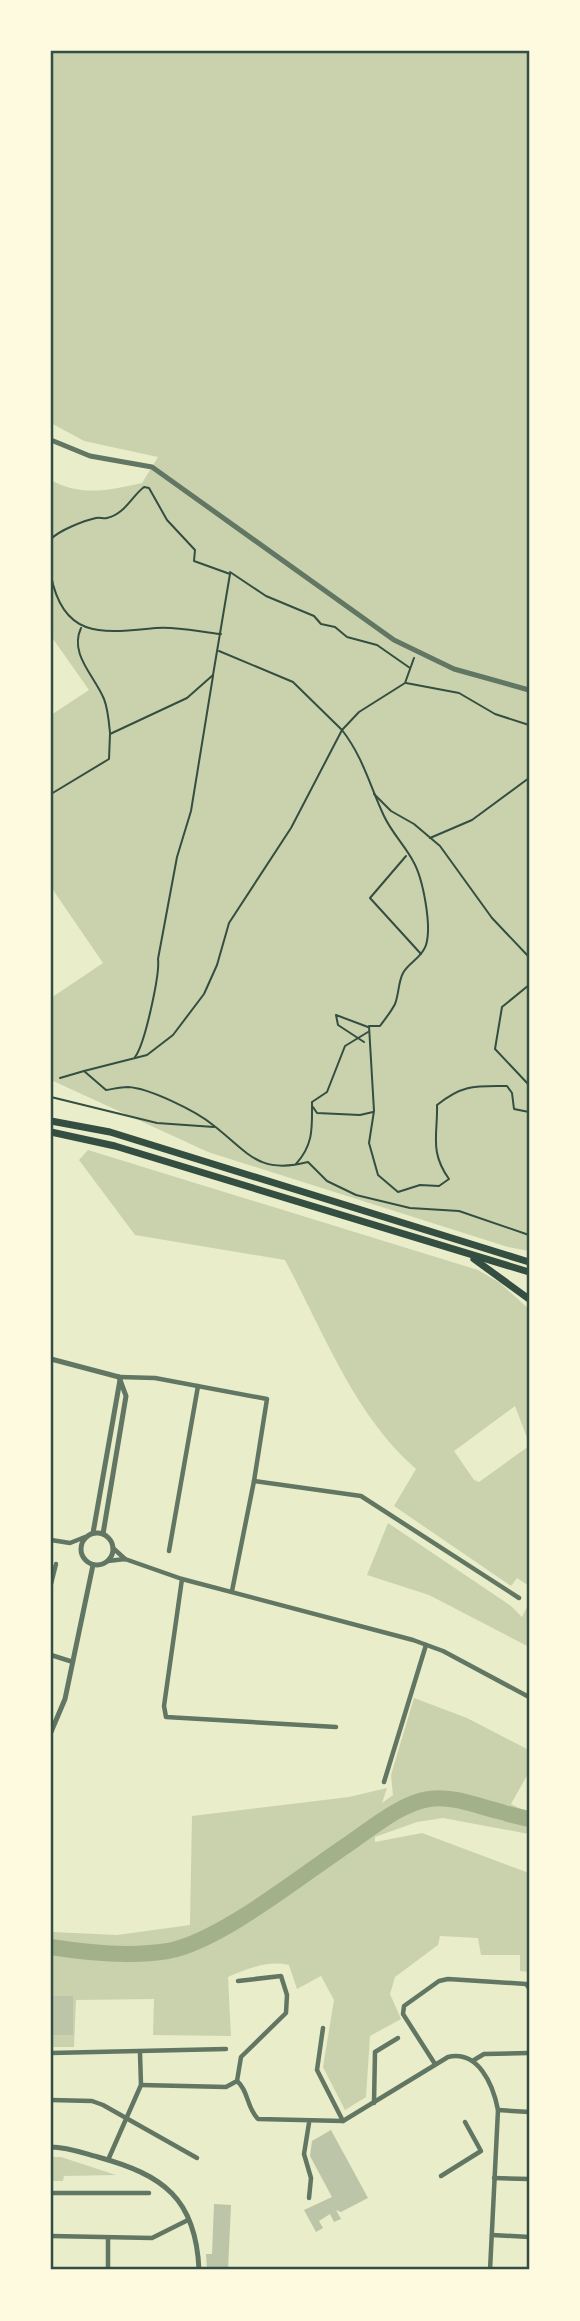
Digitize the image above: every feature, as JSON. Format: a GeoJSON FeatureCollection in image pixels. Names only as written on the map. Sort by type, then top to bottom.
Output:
{"type":"FeatureCollection","features":[{"type":"Feature","properties":{"kind":"highway"},"geometry":{"type":"LineString","coordinates":[[51,1121],[110,1132],[529,1262]]}},
{"type":"Feature","properties":{"kind":"highway"},"geometry":{"type":"LineString","coordinates":[[51,1132],[115,1146],[529,1272]]}},
{"type":"Feature","properties":{"kind":"highway"},"geometry":{"type":"LineString","coordinates":[[461,1252],[491,1268],[529,1299]]}},
{"type":"Feature","properties":{"kind":"street"},"geometry":{"type":"LineString","coordinates":[[51,440],[90,456],[145,464],[394,640],[454,669],[529,690]]}},
{"type":"Feature","properties":{"kind":"street"},"geometry":{"type":"LineString","coordinates":[[51,1359],[119,1377],[131,1375],[267,1399],[232,1591]]}},
{"type":"Feature","properties":{"kind":"street"},"geometry":{"type":"LineString","coordinates":[[93,1533],[120,1395],[119,1377]]}},
{"type":"Feature","properties":{"kind":"street"},"geometry":{"type":"LineString","coordinates":[[119,1377],[126,1396],[103,1534],[125,1559],[182,1579],[377,1629],[426,1645],[529,1697]]}},
{"type":"Feature","properties":{"kind":"street"},"geometry":{"type":"LineString","coordinates":[[169,1551],[198,1386]]}},
{"type":"Feature","properties":{"kind":"street"},"geometry":{"type":"LineString","coordinates":[[254,1482],[361,1496],[519,1598]]}},
{"type":"Feature","properties":{"kind":"street"},"geometry":{"type":"LineString","coordinates":[[51,1540],[70,1543],[93,1533],[103,1534]]}},
{"type":"Feature","properties":{"kind":"street"},"geometry":{"type":"LineString","coordinates":[[85,1537],[80,1551],[85,1560],[93,1565],[125,1559]]}},
{"type":"Feature","properties":{"kind":"street"},"geometry":{"type":"LineString","coordinates":[[108,1561],[113,1548]]}},
{"type":"Feature","properties":{"kind":"street"},"geometry":{"type":"LineString","coordinates":[[51,1584],[56,1564]]}},
{"type":"Feature","properties":{"kind":"street"},"geometry":{"type":"LineString","coordinates":[[51,1732],[65,1699],[93,1565]]}},
{"type":"Feature","properties":{"kind":"street"},"geometry":{"type":"LineString","coordinates":[[182,1579],[164,1706],[166,1717],[336,1727]]}},
{"type":"Feature","properties":{"kind":"street"},"geometry":{"type":"LineString","coordinates":[[384,1782],[426,1645]]}},
{"type":"Feature","properties":{"kind":"street"},"geometry":{"type":"LineString","coordinates":[[51,1656],[74,1662]]}},
{"type":"Feature","properties":{"kind":"street"},"geometry":{"type":"LineString","coordinates":[[237,2081],[241,2057],[286,2013],[287,1994],[281,1976],[238,1981]]}},
{"type":"Feature","properties":{"kind":"street"},"geometry":{"type":"LineString","coordinates":[[435,2064],[403,2014],[404,2006],[439,1981],[448,1979],[526,1984],[529,1988]]}},
{"type":"Feature","properties":{"kind":"street"},"geometry":{"type":"LineString","coordinates":[[323,2028],[317,2070],[343,2121]]}},
{"type":"Feature","properties":{"kind":"street"},"geometry":{"type":"LineString","coordinates":[[374,2104],[375,2052],[398,2038]]}},
{"type":"Feature","properties":{"kind":"street"},"geometry":{"type":"LineString","coordinates":[[51,2053],[226,2049]]}},
{"type":"Feature","properties":{"kind":"street"},"geometry":{"type":"LineString","coordinates":[[108,2160],[141,2085],[140,2053]]}},
{"type":"Feature","properties":{"kind":"street"},"geometry":{"type":"LineString","coordinates":[[474,2060],[484,2054],[528,2053]]}},
{"type":"Feature","properties":{"kind":"street"},"geometry":{"type":"LineString","coordinates":[[237,2081],[244,2086],[249,2110],[258,2119],[309,2123],[343,2121],[435,2064],[459,2054],[474,2060],[495,2095],[498,2110],[490,2270]]}},
{"type":"Feature","properties":{"kind":"street"},"geometry":{"type":"LineString","coordinates":[[141,2085],[226,2087],[237,2081]]}},
{"type":"Feature","properties":{"kind":"street"},"geometry":{"type":"LineString","coordinates":[[51,2100],[92,2101],[128,2118],[197,2158]]}},
{"type":"Feature","properties":{"kind":"street"},"geometry":{"type":"LineString","coordinates":[[498,2110],[529,2112]]}},
{"type":"Feature","properties":{"kind":"street"},"geometry":{"type":"LineString","coordinates":[[465,2122],[481,2151]]}},
{"type":"Feature","properties":{"kind":"street"},"geometry":{"type":"LineString","coordinates":[[309,2123],[304,2154],[311,2178],[309,2197]]}},
{"type":"Feature","properties":{"kind":"street"},"geometry":{"type":"LineString","coordinates":[[51,2147],[108,2160],[158,2179],[170,2189],[188,2220],[198,2254],[199,2270]]}},
{"type":"Feature","properties":{"kind":"street"},"geometry":{"type":"LineString","coordinates":[[441,2176],[481,2151],[494,2148]]}},
{"type":"Feature","properties":{"kind":"street"},"geometry":{"type":"LineString","coordinates":[[494,2178],[529,2179]]}},
{"type":"Feature","properties":{"kind":"street"},"geometry":{"type":"LineString","coordinates":[[51,2193],[149,2193]]}},
{"type":"Feature","properties":{"kind":"street"},"geometry":{"type":"LineString","coordinates":[[51,2236],[152,2238],[188,2220]]}},
{"type":"Feature","properties":{"kind":"street"},"geometry":{"type":"LineString","coordinates":[[492,2235],[529,2237]]}},
{"type":"Feature","properties":{"kind":"street"},"geometry":{"type":"LineString","coordinates":[[108,2238],[108,2270]]}},
{"type":"Feature","properties":{"kind":"path"},"geometry":{"type":"LineString","coordinates":[[51,539],[56,534],[97,517],[107,519],[129,506],[134,495],[144,487],[149,488],[167,520],[195,551],[194,561],[228,570],[266,596],[314,616],[321,624],[335,627],[347,637],[377,645],[411,668]]}},
{"type":"Feature","properties":{"kind":"path"},"geometry":{"type":"LineString","coordinates":[[135,1058],[144,1038],[154,984],[160,972],[158,959],[177,857],[191,811],[222,634],[230,574],[228,570]]}},
{"type":"Feature","properties":{"kind":"path"},"geometry":{"type":"LineString","coordinates":[[51,576],[65,614],[81,627],[92,631],[157,628],[222,634]]}},
{"type":"Feature","properties":{"kind":"path"},"geometry":{"type":"LineString","coordinates":[[51,794],[109,759],[110,734],[105,701],[79,655],[75,641],[81,627]]}},
{"type":"Feature","properties":{"kind":"path"},"geometry":{"type":"LineString","coordinates":[[219,651],[293,682],[342,730],[366,769],[371,791],[393,835],[413,860],[427,913],[426,944],[421,955],[408,965],[401,976],[395,1004],[380,1027],[369,1029],[345,1046],[327,1092],[312,1102],[315,1124],[305,1152],[297,1163],[290,1167]]}},
{"type":"Feature","properties":{"kind":"path"},"geometry":{"type":"LineString","coordinates":[[60,1078],[147,1055],[173,1035],[204,994],[217,965],[229,923],[291,828],[342,730],[359,712],[405,682],[414,658]]}},
{"type":"Feature","properties":{"kind":"path"},"geometry":{"type":"LineString","coordinates":[[110,734],[187,698],[213,675]]}},
{"type":"Feature","properties":{"kind":"path"},"geometry":{"type":"LineString","coordinates":[[405,682],[459,694],[495,713],[529,725]]}},
{"type":"Feature","properties":{"kind":"path"},"geometry":{"type":"LineString","coordinates":[[430,838],[472,820],[529,778]]}},
{"type":"Feature","properties":{"kind":"path"},"geometry":{"type":"LineString","coordinates":[[371,791],[391,811],[414,824],[440,846],[492,918],[529,957]]}},
{"type":"Feature","properties":{"kind":"path"},"geometry":{"type":"LineString","coordinates":[[407,855],[370,898],[421,955]]}},
{"type":"Feature","properties":{"kind":"path"},"geometry":{"type":"LineString","coordinates":[[529,985],[502,1007],[495,1049],[529,1085]]}},
{"type":"Feature","properties":{"kind":"path"},"geometry":{"type":"LineString","coordinates":[[364,1042],[351,1030],[338,1025],[337,1015],[353,1018],[369,1029]]}},
{"type":"Feature","properties":{"kind":"path"},"geometry":{"type":"LineString","coordinates":[[369,1029],[374,1111],[371,1152],[378,1175],[398,1192],[420,1185],[439,1186],[449,1178],[440,1166],[434,1128],[439,1116],[437,1105],[457,1090],[471,1085],[507,1086],[512,1093],[514,1109],[529,1112]]}},
{"type":"Feature","properties":{"kind":"path"},"geometry":{"type":"LineString","coordinates":[[84,1071],[106,1090],[129,1087],[164,1099],[215,1127],[235,1146],[266,1164],[290,1167],[308,1162],[327,1181],[356,1195],[410,1208],[459,1211],[529,1235]]}},
{"type":"Feature","properties":{"kind":"path"},"geometry":{"type":"LineString","coordinates":[[51,1097],[157,1123],[215,1127]]}},
{"type":"Feature","properties":{"kind":"path"},"geometry":{"type":"LineString","coordinates":[[312,1107],[317,1113],[326,1115],[374,1111]]}},
{"type":"Feature","properties":{"kind":"green space"},"geometry":{"type":"Polygon","coordinates":[[[51,51],[529,51],[529,1251],[508,1247],[208,1152],[51,1080],[51,998],[103,963],[51,887],[51,715],[89,690],[51,636],[51,480],[73,489],[85,490],[130,486],[142,483],[158,457],[84,441],[51,423],[51,51]]]}},
{"type":"Feature","properties":{"kind":"green space"},"geometry":{"type":"Polygon","coordinates":[[[88,1150],[478,1270],[500,1283],[529,1309],[529,1443],[515,1406],[454,1451],[474,1480],[479,1482],[529,1446],[529,1586],[517,1578],[511,1586],[394,1506],[416,1469],[394,1447],[357,1398],[285,1260],[135,1235],[79,1160],[88,1150]]]}},
{"type":"Feature","properties":{"kind":"green space"},"geometry":{"type":"Polygon","coordinates":[[[388,1523],[511,1606],[522,1617],[529,1603],[529,1647],[429,1595],[367,1575],[388,1523]]]}},
{"type":"Feature","properties":{"kind":"green space"},"geometry":{"type":"Polygon","coordinates":[[[414,1698],[467,1718],[529,1750],[529,1772],[511,1804],[529,1813],[529,1834],[443,1818],[417,1822],[375,1837],[375,1842],[422,1833],[529,1873],[529,1972],[520,1971],[520,1955],[481,1955],[478,1938],[440,1936],[438,1945],[395,1977],[390,1994],[401,2019],[370,2036],[366,2097],[345,2110],[323,2067],[334,2000],[321,1976],[297,1989],[289,1965],[265,1964],[228,1977],[231,2036],[153,2035],[154,1999],[76,2000],[74,2047],[51,2047],[51,1919],[52,1932],[117,1935],[190,1925],[192,1816],[349,1797],[387,1788],[382,1803],[393,1795],[391,1775],[414,1698]]]}},
{"type":"Feature","properties":{"kind":"green space"},"geometry":{"type":"Polygon","coordinates":[[[51,2157],[61,2157],[116,2175],[64,2176],[63,2181],[51,2181],[51,2157]]]}},
{"type":"Feature","properties":{"kind":"building"},"geometry":{"type":"Polygon","coordinates":[[[51,1996],[73,1996],[73,2035],[51,2035],[51,1996]]]}},
{"type":"Feature","properties":{"kind":"building"},"geometry":{"type":"Polygon","coordinates":[[[331,2130],[368,2198],[341,2212],[336,2210],[341,2219],[334,2222],[330,2214],[319,2221],[323,2228],[316,2232],[304,2210],[332,2197],[310,2156],[312,2141],[331,2130]]]}},
{"type":"Feature","properties":{"kind":"building"},"geometry":{"type":"Polygon","coordinates":[[[214,2204],[231,2205],[228,2270],[207,2270],[206,2254],[212,2254],[214,2204]]]}},
{"type":"Feature","properties":{"kind":"waterway"},"geometry":{"type":"LineString","coordinates":[[51,1947],[139,1954],[168,1951],[189,1945],[236,1921],[408,1805],[438,1798],[502,1812]]}},
{"type":"Feature","properties":{"kind":"waterway"},"geometry":{"type":"LineString","coordinates":[[508,1814],[529,1819]]}}]}
